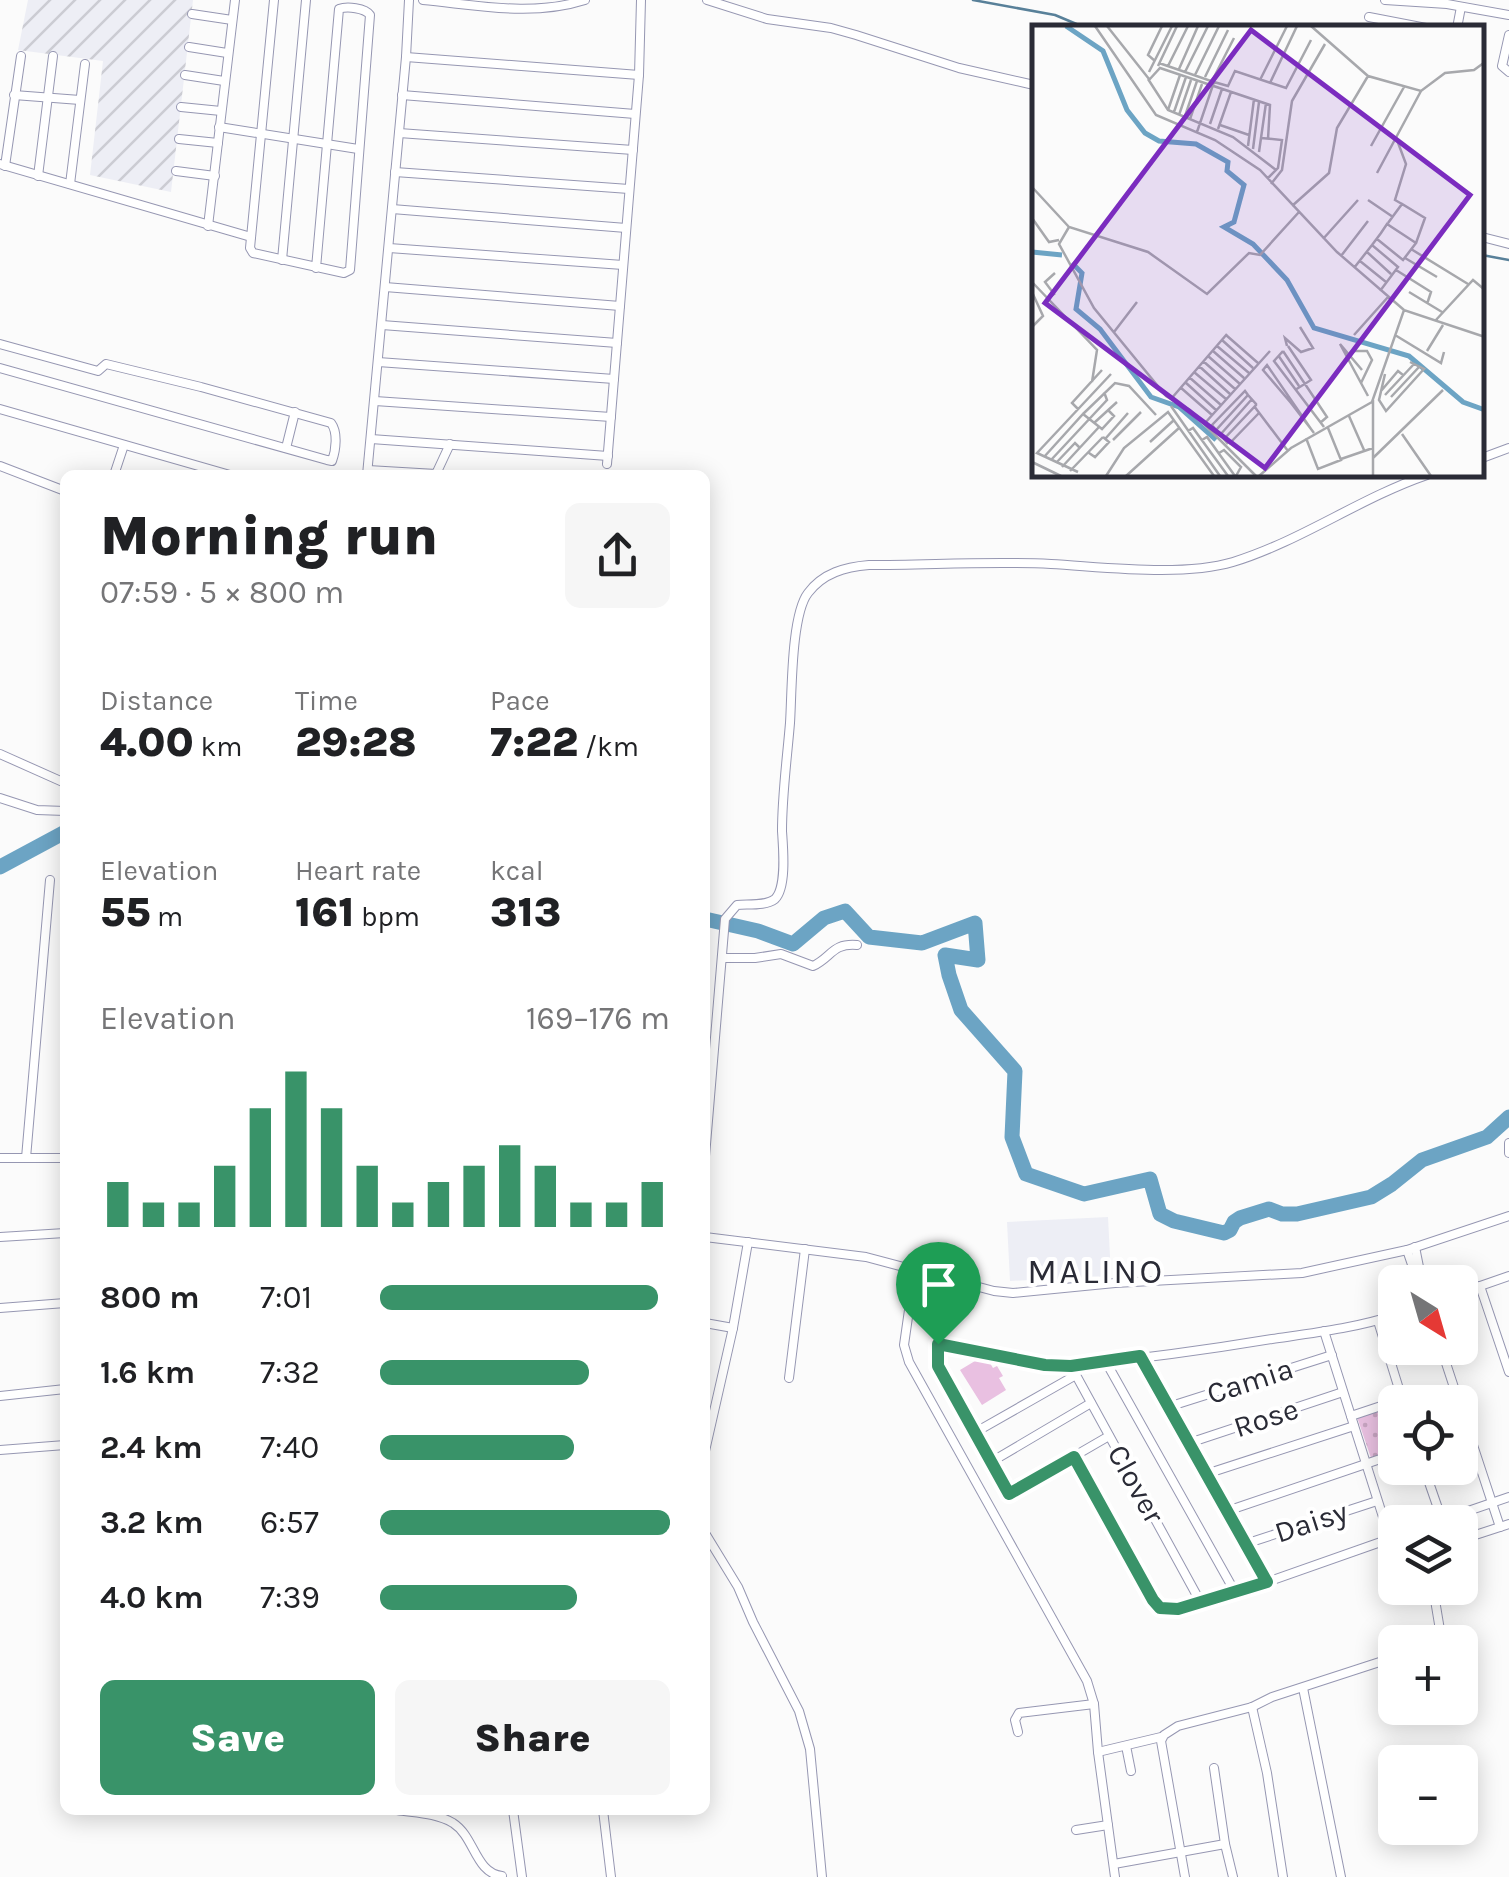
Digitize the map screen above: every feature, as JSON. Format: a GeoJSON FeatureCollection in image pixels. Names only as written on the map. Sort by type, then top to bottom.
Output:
{"type":"FeatureCollection","features":[{"type":"Feature","properties":{"kind":"street"},"geometry":{"type":"LineString","coordinates":[[208,226],[235,0]]}},
{"type":"Feature","properties":{"kind":"street"},"geometry":{"type":"LineString","coordinates":[[274,0],[250,248],[253,253],[316,268],[344,274],[350,270],[370,14],[339,9],[316,268]]}},
{"type":"Feature","properties":{"kind":"street"},"geometry":{"type":"LineString","coordinates":[[282,260],[306,0]]}},
{"type":"Feature","properties":{"kind":"street"},"geometry":{"type":"LineString","coordinates":[[367,470],[409,0]]}},
{"type":"Feature","properties":{"kind":"street"},"geometry":{"type":"LineString","coordinates":[[422,0],[551,9],[585,0]]}},
{"type":"Feature","properties":{"kind":"street"},"geometry":{"type":"LineString","coordinates":[[371,439],[608,460],[636,114],[641,0]]}},
{"type":"Feature","properties":{"kind":"street"},"geometry":{"type":"LineString","coordinates":[[707,0],[768,19],[832,28],[959,68],[1032,85]]}},
{"type":"Feature","properties":{"kind":"street"},"geometry":{"type":"LineString","coordinates":[[1385,0],[1438,3],[1509,15]]}},
{"type":"Feature","properties":{"kind":"street"},"geometry":{"type":"LineString","coordinates":[[1458,25],[1461,7]]}},
{"type":"Feature","properties":{"kind":"street"},"geometry":{"type":"LineString","coordinates":[[192,14],[232,20]]}},
{"type":"Feature","properties":{"kind":"street"},"geometry":{"type":"LineString","coordinates":[[1369,17],[1410,25]]}},
{"type":"Feature","properties":{"kind":"street"},"geometry":{"type":"LineString","coordinates":[[1509,36],[1502,66],[1509,72]]}},
{"type":"Feature","properties":{"kind":"street"},"geometry":{"type":"LineString","coordinates":[[189,47],[227,53]]}},
{"type":"Feature","properties":{"kind":"street"},"geometry":{"type":"LineString","coordinates":[[21,56],[2,165],[251,237]]}},
{"type":"Feature","properties":{"kind":"street"},"geometry":{"type":"LineString","coordinates":[[38,176],[53,56]]}},
{"type":"Feature","properties":{"kind":"street"},"geometry":{"type":"LineString","coordinates":[[406,57],[638,75]]}},
{"type":"Feature","properties":{"kind":"street"},"geometry":{"type":"LineString","coordinates":[[70,184],[85,64]]}},
{"type":"Feature","properties":{"kind":"street"},"geometry":{"type":"LineString","coordinates":[[185,75],[224,82]]}},
{"type":"Feature","properties":{"kind":"street"},"geometry":{"type":"LineString","coordinates":[[402,94],[636,114]]}},
{"type":"Feature","properties":{"kind":"street"},"geometry":{"type":"LineString","coordinates":[[14,95],[80,100]]}},
{"type":"Feature","properties":{"kind":"street"},"geometry":{"type":"LineString","coordinates":[[181,107],[221,111]]}},
{"type":"Feature","properties":{"kind":"street"},"geometry":{"type":"LineString","coordinates":[[219,128],[358,148]]}},
{"type":"Feature","properties":{"kind":"street"},"geometry":{"type":"LineString","coordinates":[[399,133],[632,150]]}},
{"type":"Feature","properties":{"kind":"street"},"geometry":{"type":"LineString","coordinates":[[179,139],[218,143]]}},
{"type":"Feature","properties":{"kind":"street"},"geometry":{"type":"LineString","coordinates":[[176,170],[214,176]]}},
{"type":"Feature","properties":{"kind":"street"},"geometry":{"type":"LineString","coordinates":[[396,172],[629,189]]}},
{"type":"Feature","properties":{"kind":"street"},"geometry":{"type":"LineString","coordinates":[[392,210],[626,228]]}},
{"type":"Feature","properties":{"kind":"street"},"geometry":{"type":"LineString","coordinates":[[1484,238],[1509,244]]}},
{"type":"Feature","properties":{"kind":"street"},"geometry":{"type":"LineString","coordinates":[[388,248],[623,265]]}},
{"type":"Feature","properties":{"kind":"street"},"geometry":{"type":"LineString","coordinates":[[385,287],[620,306]]}},
{"type":"Feature","properties":{"kind":"street"},"geometry":{"type":"LineString","coordinates":[[382,325],[617,343]]}},
{"type":"Feature","properties":{"kind":"street"},"geometry":{"type":"LineString","coordinates":[[0,344],[98,370]]}},
{"type":"Feature","properties":{"kind":"street"},"geometry":{"type":"LineString","coordinates":[[378,362],[614,379]]}},
{"type":"Feature","properties":{"kind":"street"},"geometry":{"type":"LineString","coordinates":[[0,368],[333,460],[334,426],[295,412],[106,364],[98,370],[91,393]]}},
{"type":"Feature","properties":{"kind":"street"},"geometry":{"type":"LineString","coordinates":[[375,401],[611,417]]}},
{"type":"Feature","properties":{"kind":"street"},"geometry":{"type":"LineString","coordinates":[[0,409],[212,470]]}},
{"type":"Feature","properties":{"kind":"street"},"geometry":{"type":"LineString","coordinates":[[286,448],[295,412]]}},
{"type":"Feature","properties":{"kind":"street"},"geometry":{"type":"LineString","coordinates":[[440,470],[450,444]]}},
{"type":"Feature","properties":{"kind":"street"},"geometry":{"type":"LineString","coordinates":[[116,470],[124,445]]}},
{"type":"Feature","properties":{"kind":"street"},"geometry":{"type":"LineString","coordinates":[[1484,457],[1509,448]]}},
{"type":"Feature","properties":{"kind":"street"},"geometry":{"type":"LineString","coordinates":[[0,466],[60,489]]}},
{"type":"Feature","properties":{"kind":"street"},"geometry":{"type":"LineString","coordinates":[[710,1098],[725,920],[738,905],[767,903],[781,889],[782,814],[800,614],[808,592],[832,573],[869,565],[1048,564],[1155,569],[1230,563],[1419,478]]}},
{"type":"Feature","properties":{"kind":"street"},"geometry":{"type":"LineString","coordinates":[[0,754],[60,781]]}},
{"type":"Feature","properties":{"kind":"street"},"geometry":{"type":"LineString","coordinates":[[2,802],[60,811]]}},
{"type":"Feature","properties":{"kind":"street"},"geometry":{"type":"LineString","coordinates":[[26,1158],[50,880]]}},
{"type":"Feature","properties":{"kind":"street"},"geometry":{"type":"LineString","coordinates":[[722,958],[781,954],[813,966],[840,945],[858,945]]}},
{"type":"Feature","properties":{"kind":"street"},"geometry":{"type":"LineString","coordinates":[[1509,1143],[1509,1153]]}},
{"type":"Feature","properties":{"kind":"street"},"geometry":{"type":"LineString","coordinates":[[0,1158],[60,1158]]}},
{"type":"Feature","properties":{"kind":"street"},"geometry":{"type":"LineString","coordinates":[[710,1238],[866,1257],[994,1291],[1012,1292],[1302,1272],[1412,1254],[1509,1216]]}},
{"type":"Feature","properties":{"kind":"street"},"geometry":{"type":"LineString","coordinates":[[0,1237],[60,1233]]}},
{"type":"Feature","properties":{"kind":"street"},"geometry":{"type":"LineString","coordinates":[[710,1430],[748,1242]]}},
{"type":"Feature","properties":{"kind":"street"},"geometry":{"type":"LineString","coordinates":[[789,1378],[805,1249]]}},
{"type":"Feature","properties":{"kind":"street"},"geometry":{"type":"LineString","coordinates":[[1412,1254],[1415,1265]]}},
{"type":"Feature","properties":{"kind":"street"},"geometry":{"type":"LineString","coordinates":[[915,1268],[904,1345],[909,1362],[1087,1681],[1094,1704],[1116,1877]]}},
{"type":"Feature","properties":{"kind":"street"},"geometry":{"type":"LineString","coordinates":[[1509,1276],[1480,1286],[1509,1372]]}},
{"type":"Feature","properties":{"kind":"street"},"geometry":{"type":"LineString","coordinates":[[948,1277],[938,1366],[1009,1494],[1110,1436]]}},
{"type":"Feature","properties":{"kind":"street"},"geometry":{"type":"LineString","coordinates":[[0,1308],[60,1303]]}},
{"type":"Feature","properties":{"kind":"street"},"geometry":{"type":"LineString","coordinates":[[938,1344],[1045,1365],[1071,1366],[1232,1346],[1378,1321]]}},
{"type":"Feature","properties":{"kind":"street"},"geometry":{"type":"LineString","coordinates":[[710,1323],[733,1328]]}},
{"type":"Feature","properties":{"kind":"street"},"geometry":{"type":"LineString","coordinates":[[1324,1331],[1380,1505]]}},
{"type":"Feature","properties":{"kind":"street","name":"Camia"},"geometry":{"type":"LineString","coordinates":[[1168,1408],[1332,1355]]}},
{"type":"Feature","properties":{"kind":"street"},"geometry":{"type":"LineString","coordinates":[[1140,1356],[1267,1582]]}},
{"type":"Feature","properties":{"kind":"street"},"geometry":{"type":"LineString","coordinates":[[1106,1362],[1235,1592]]}},
{"type":"Feature","properties":{"kind":"street"},"geometry":{"type":"LineString","coordinates":[[1448,1365],[1505,1525],[1478,1534]]}},
{"type":"Feature","properties":{"kind":"street","name":"Clover"},"geometry":{"type":"LineString","coordinates":[[1071,1366],[1202,1602]]}},
{"type":"Feature","properties":{"kind":"street"},"geometry":{"type":"LineString","coordinates":[[974,1433],[1076,1375]]}},
{"type":"Feature","properties":{"kind":"street"},"geometry":{"type":"LineString","coordinates":[[0,1396],[60,1390]]}},
{"type":"Feature","properties":{"kind":"street","name":"Rose"},"geometry":{"type":"LineString","coordinates":[[1188,1443],[1344,1392]]}},
{"type":"Feature","properties":{"kind":"street"},"geometry":{"type":"LineString","coordinates":[[991,1462],[1092,1403]]}},
{"type":"Feature","properties":{"kind":"street"},"geometry":{"type":"LineString","coordinates":[[1351,1416],[1378,1408]]}},
{"type":"Feature","properties":{"kind":"street"},"geometry":{"type":"LineString","coordinates":[[1206,1474],[1354,1426]]}},
{"type":"Feature","properties":{"kind":"street"},"geometry":{"type":"LineString","coordinates":[[0,1450],[60,1444]]}},
{"type":"Feature","properties":{"kind":"street"},"geometry":{"type":"LineString","coordinates":[[1074,1457],[1153,1600],[1165,1610],[1267,1582],[1378,1543]]}},
{"type":"Feature","properties":{"kind":"street"},"geometry":{"type":"LineString","coordinates":[[1227,1511],[1378,1460]]}},
{"type":"Feature","properties":{"kind":"street"},"geometry":{"type":"LineString","coordinates":[[1478,1507],[1509,1496]]}},
{"type":"Feature","properties":{"kind":"street","name":"Daisy"},"geometry":{"type":"LineString","coordinates":[[1245,1544],[1378,1501]]}},
{"type":"Feature","properties":{"kind":"street"},"geometry":{"type":"LineString","coordinates":[[710,1541],[738,1587],[806,1729],[822,1877]]}},
{"type":"Feature","properties":{"kind":"street"},"geometry":{"type":"LineString","coordinates":[[1098,1752],[1162,1737],[1178,1726],[1252,1708],[1272,1697],[1378,1663]]}},
{"type":"Feature","properties":{"kind":"street"},"geometry":{"type":"LineString","coordinates":[[1303,1688],[1342,1877]]}},
{"type":"Feature","properties":{"kind":"street"},"geometry":{"type":"LineString","coordinates":[[1018,1732],[1015,1720],[1019,1713],[1094,1704]]}},
{"type":"Feature","properties":{"kind":"street"},"geometry":{"type":"LineString","coordinates":[[1252,1708],[1283,1877]]}},
{"type":"Feature","properties":{"kind":"street"},"geometry":{"type":"LineString","coordinates":[[1162,1737],[1185,1877]]}},
{"type":"Feature","properties":{"kind":"street"},"geometry":{"type":"LineString","coordinates":[[1126,1746],[1131,1771]]}},
{"type":"Feature","properties":{"kind":"street"},"geometry":{"type":"LineString","coordinates":[[1214,1768],[1233,1877]]}},
{"type":"Feature","properties":{"kind":"street"},"geometry":{"type":"LineString","coordinates":[[435,1815],[456,1824],[470,1840],[483,1866],[493,1875],[502,1876]]}},
{"type":"Feature","properties":{"kind":"street"},"geometry":{"type":"LineString","coordinates":[[514,1815],[522,1877]]}},
{"type":"Feature","properties":{"kind":"street"},"geometry":{"type":"LineString","coordinates":[[604,1815],[611,1877]]}},
{"type":"Feature","properties":{"kind":"street"},"geometry":{"type":"LineString","coordinates":[[1076,1830],[1108,1826]]}},
{"type":"Feature","properties":{"kind":"street"},"geometry":{"type":"LineString","coordinates":[[1114,1864],[1225,1844]]}},
{"type":"Feature","properties":{"kind":"shaded area"},"geometry":{"type":"Polygon","coordinates":[[[28,0],[193,0],[171,192],[90,175],[103,61],[18,50],[28,0]]]}},
{"type":"Feature","properties":{"kind":"shaded area"},"geometry":{"type":"Polygon","coordinates":[[[1108,1217],[1111,1276],[1010,1281],[1007,1222],[1108,1217]]]}},
{"type":"Feature","properties":{"kind":"shaded area"},"geometry":{"type":"Polygon","coordinates":[[[985,1355],[1003,1376],[999,1378],[1006,1390],[982,1405],[960,1370],[985,1355]]]}},
{"type":"Feature","properties":{"kind":"shaded area"},"geometry":{"type":"Polygon","coordinates":[[[1378,1411],[1378,1456],[1371,1458],[1357,1417],[1378,1411]]]}},
{"type":"Feature","properties":{"kind":"waterway"},"geometry":{"type":"LineString","coordinates":[[973,0],[1055,15],[1079,25]]}},
{"type":"Feature","properties":{"kind":"waterway"},"geometry":{"type":"LineString","coordinates":[[1484,255],[1509,260]]}},
{"type":"Feature","properties":{"kind":"waterway"},"geometry":{"type":"LineString","coordinates":[[0,867],[60,835]]}},
{"type":"Feature","properties":{"kind":"waterway"},"geometry":{"type":"LineString","coordinates":[[710,920],[793,944],[824,918],[845,911],[869,937],[922,943],[975,923],[978,960],[945,955],[949,975],[961,1010],[1015,1071],[1012,1137],[1026,1174],[1084,1194],[1150,1179],[1160,1214],[1174,1221],[1224,1233],[1240,1218],[1269,1209],[1297,1214],[1371,1197],[1422,1160],[1487,1137],[1509,1117]]}},
{"type":"Feature","properties":{"kind":"district","name":"MALINO"},"geometry":{"type":"Point","coordinates":[1096,1271]}},
{"type":"Feature","properties":{"kind":"route"},"geometry":{"type":"LineString","coordinates":[[938,1344],[1045,1365],[1071,1366],[1140,1356],[1267,1582],[1178,1609],[1160,1608],[1074,1457],[1009,1494],[938,1366],[938,1344]]}}]}
